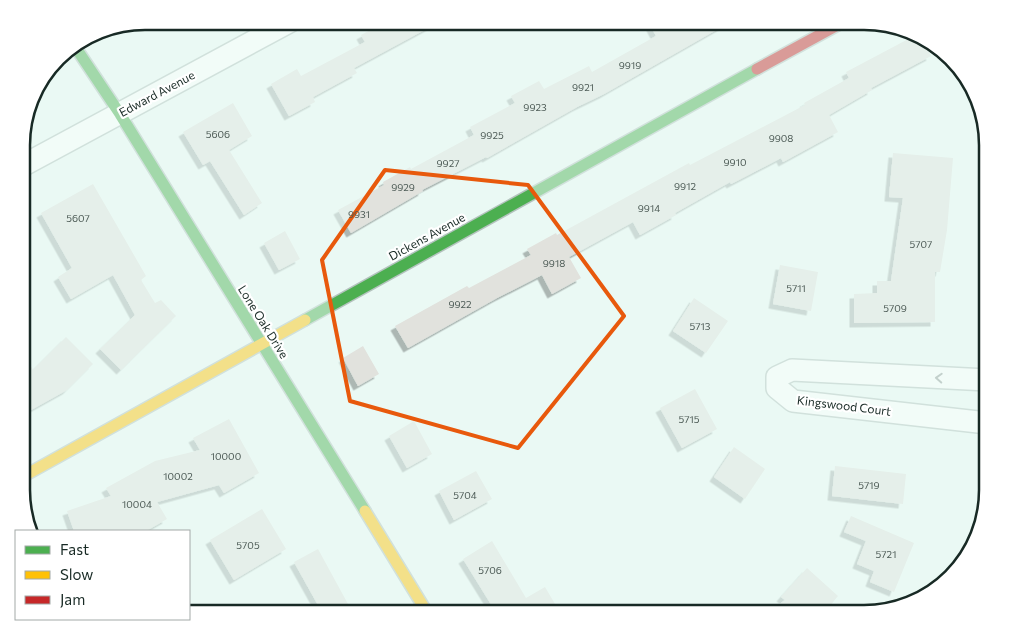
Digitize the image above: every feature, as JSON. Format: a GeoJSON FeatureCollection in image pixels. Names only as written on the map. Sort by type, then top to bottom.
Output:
{"type":"FeatureCollection","features":[{"type":"Feature","properties":{"kind":"street","name":"Edward Avenue"},"geometry":{"type":"LineString","coordinates":[[30,162],[274,30]]}},
{"type":"Feature","properties":{"kind":"street","name":"Dickens Avenue"},"geometry":{"type":"LineString","coordinates":[[30,473],[829,30]]}},
{"type":"Feature","properties":{"kind":"street","name":"Lone Oak Drive"},"geometry":{"type":"LineString","coordinates":[[78,52],[120,114],[422,605]]}},
{"type":"Feature","properties":{"kind":"street","name":"Kingswood Court"},"geometry":{"type":"LineString","coordinates":[[979,380],[792,370],[777,377],[777,388],[793,401],[979,422]]}},
{"type":"Feature","properties":{"kind":"highlighted area"},"geometry":{"type":"Polygon","coordinates":[[[385,170],[528,185],[624,316],[518,448],[350,401],[322,260],[385,170]]]}},
{"type":"Feature","properties":{"kind":"building"},"geometry":{"type":"Polygon","coordinates":[[[370,30],[424,30],[354,68],[357,73],[313,97],[315,102],[289,116],[271,84],[297,69],[301,76],[365,42],[361,35],[370,30]]]}},
{"type":"Feature","properties":{"kind":"building"},"geometry":{"type":"Polygon","coordinates":[[[653,30],[716,30],[487,158],[422,190],[351,233],[338,210],[384,185],[383,182],[410,167],[411,169],[474,135],[470,127],[515,103],[511,96],[539,81],[544,89],[589,66],[592,72],[656,36],[653,30]]]}},
{"type":"Feature","properties":{"kind":"building"},"geometry":{"type":"Polygon","coordinates":[[[908,39],[927,48],[931,56],[871,88],[872,90],[829,115],[838,132],[783,162],[781,158],[731,184],[730,182],[640,235],[633,222],[569,257],[581,278],[552,294],[542,275],[408,348],[395,326],[467,286],[469,288],[531,255],[527,249],[556,233],[557,235],[689,163],[690,165],[805,105],[804,103],[849,78],[846,72],[908,39]]]}},
{"type":"Feature","properties":{"kind":"building"},"geometry":{"type":"Polygon","coordinates":[[[233,103],[252,136],[229,150],[262,203],[244,215],[210,161],[203,165],[183,132],[233,103]]]}},
{"type":"Feature","properties":{"kind":"building"},"geometry":{"type":"Polygon","coordinates":[[[893,153],[953,158],[947,230],[940,272],[935,272],[935,322],[854,323],[854,294],[877,293],[877,281],[891,281],[903,198],[889,197],[893,153]]]}},
{"type":"Feature","properties":{"kind":"building"},"geometry":{"type":"Polygon","coordinates":[[[93,184],[146,276],[141,280],[155,303],[161,300],[176,316],[121,370],[100,349],[135,315],[113,275],[71,299],[58,277],[72,268],[41,213],[93,184]]]}},
{"type":"Feature","properties":{"kind":"building"},"geometry":{"type":"Polygon","coordinates":[[[285,231],[300,259],[279,270],[264,243],[285,231]]]}},
{"type":"Feature","properties":{"kind":"building"},"geometry":{"type":"Polygon","coordinates":[[[780,265],[818,272],[811,311],[773,304],[780,265]]]}},
{"type":"Feature","properties":{"kind":"building"},"geometry":{"type":"Polygon","coordinates":[[[694,298],[728,321],[706,353],[673,331],[694,298]]]}},
{"type":"Feature","properties":{"kind":"building"},"geometry":{"type":"Polygon","coordinates":[[[66,337],[93,364],[67,390],[30,411],[30,365],[33,370],[66,337]]]}},
{"type":"Feature","properties":{"kind":"building"},"geometry":{"type":"Polygon","coordinates":[[[363,346],[379,374],[358,386],[343,358],[363,346]]]}},
{"type":"Feature","properties":{"kind":"building"},"geometry":{"type":"Polygon","coordinates":[[[695,389],[717,429],[682,448],[660,408],[695,389]]]}},
{"type":"Feature","properties":{"kind":"building"},"geometry":{"type":"Polygon","coordinates":[[[229,419],[259,473],[224,493],[219,485],[157,502],[167,519],[148,530],[74,530],[67,511],[111,496],[106,488],[155,461],[200,450],[193,438],[229,419]]]}},
{"type":"Feature","properties":{"kind":"building"},"geometry":{"type":"Polygon","coordinates":[[[414,421],[432,454],[407,468],[389,436],[414,421]]]}},
{"type":"Feature","properties":{"kind":"building"},"geometry":{"type":"Polygon","coordinates":[[[734,447],[765,469],[745,499],[714,477],[734,447]]]}},
{"type":"Feature","properties":{"kind":"building"},"geometry":{"type":"Polygon","coordinates":[[[835,466],[906,474],[903,504],[832,496],[835,466]]]}},
{"type":"Feature","properties":{"kind":"building"},"geometry":{"type":"Polygon","coordinates":[[[476,471],[492,499],[454,520],[439,491],[476,471]]]}},
{"type":"Feature","properties":{"kind":"building"},"geometry":{"type":"Polygon","coordinates":[[[262,509],[286,549],[234,580],[210,540],[262,509]]]}},
{"type":"Feature","properties":{"kind":"building"},"geometry":{"type":"Polygon","coordinates":[[[851,516],[914,543],[894,592],[870,582],[874,571],[857,564],[866,541],[844,532],[851,516]]]}},
{"type":"Feature","properties":{"kind":"building"},"geometry":{"type":"Polygon","coordinates":[[[492,541],[526,598],[545,587],[556,605],[491,605],[463,559],[492,541]]]}},
{"type":"Feature","properties":{"kind":"building"},"geometry":{"type":"Polygon","coordinates":[[[318,549],[348,604],[318,605],[294,562],[318,549]]]}},
{"type":"Feature","properties":{"kind":"building"},"geometry":{"type":"Polygon","coordinates":[[[807,568],[838,596],[830,605],[778,605],[785,600],[781,597],[807,568]]]}},
{"type":"Feature","properties":{"kind":"traffic: fast"},"geometry":{"type":"LineString","coordinates":[[78,52],[120,114],[365,511]]}},
{"type":"Feature","properties":{"kind":"traffic: fast"},"geometry":{"type":"LineString","coordinates":[[305,320],[757,69]]}},
{"type":"Feature","properties":{"kind":"traffic: slow"},"geometry":{"type":"LineString","coordinates":[[30,473],[305,320]]}},
{"type":"Feature","properties":{"kind":"traffic: slow"},"geometry":{"type":"LineString","coordinates":[[365,511],[422,605]]}},
{"type":"Feature","properties":{"kind":"traffic: jam"},"geometry":{"type":"LineString","coordinates":[[757,69],[828,30]]}}]}
